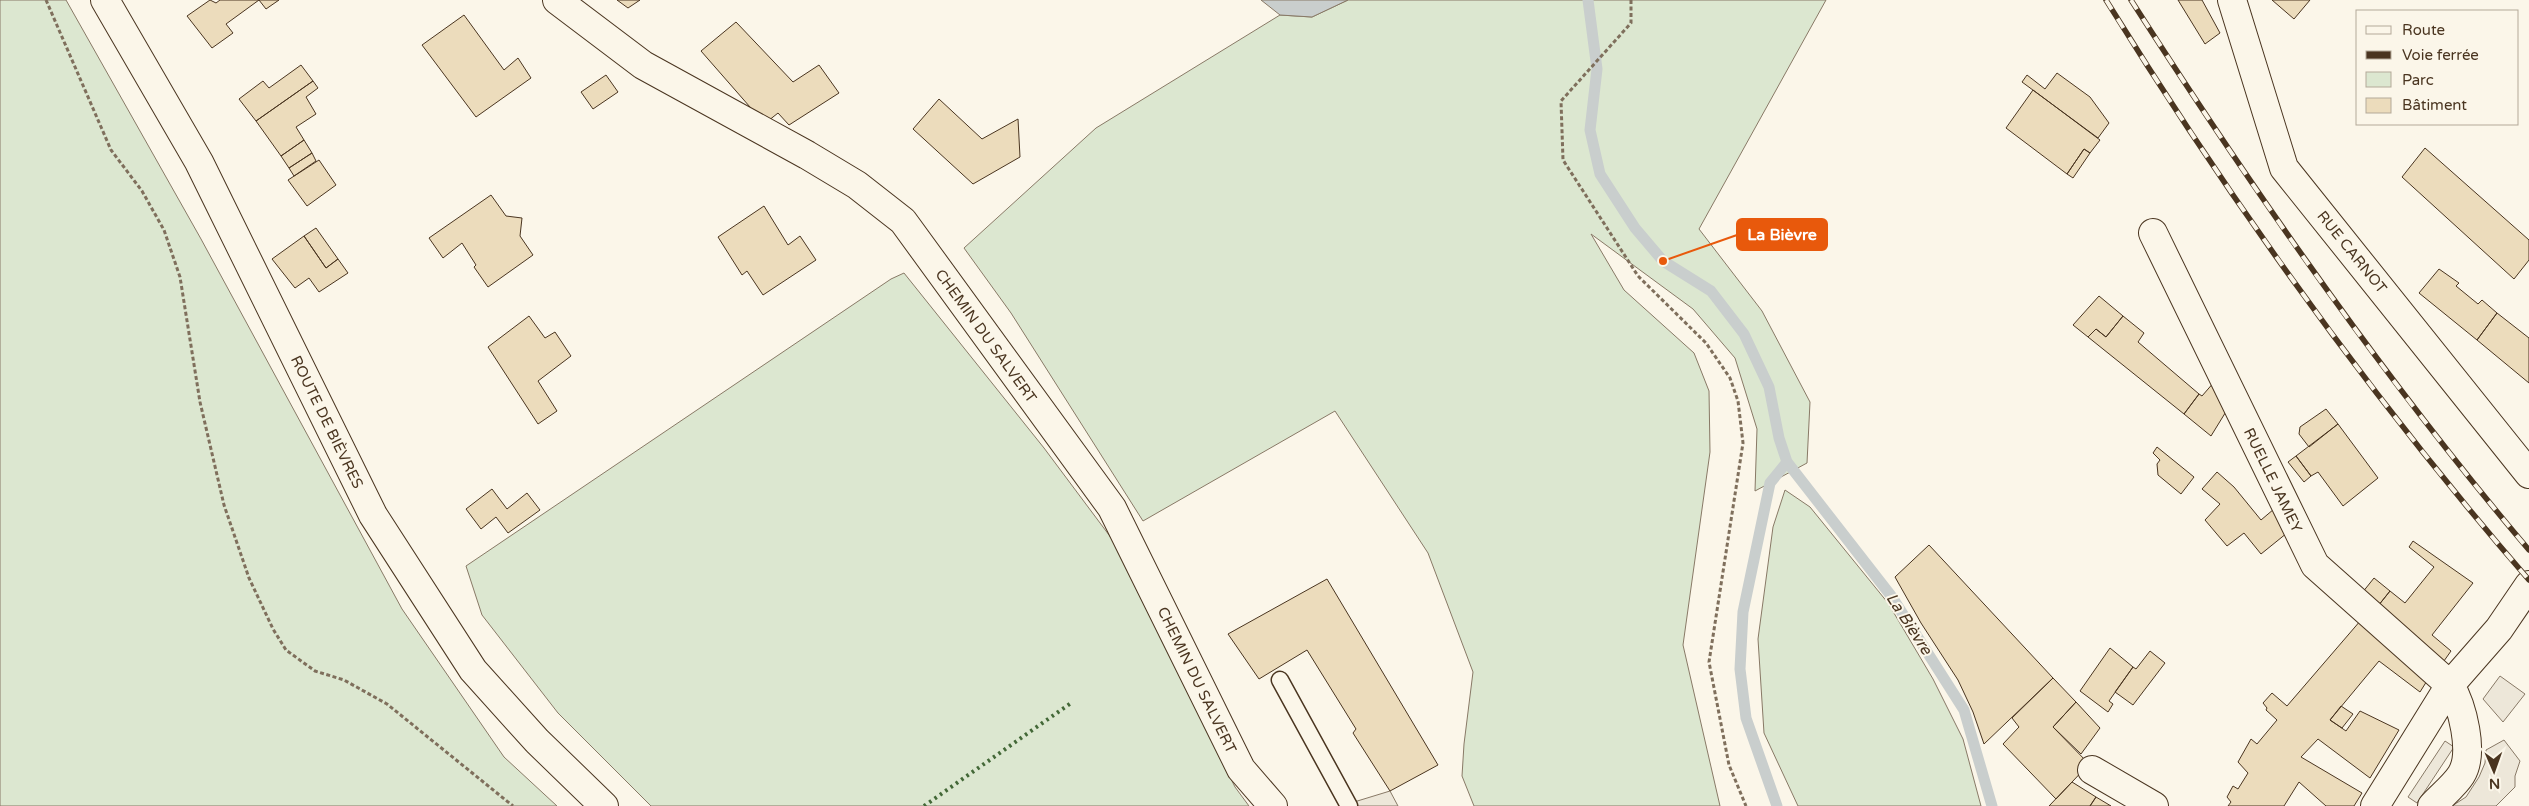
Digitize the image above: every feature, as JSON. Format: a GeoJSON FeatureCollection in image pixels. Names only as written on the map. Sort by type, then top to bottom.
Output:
{"type":"FeatureCollection","features":[{"type":"Feature","properties":{"kind":"street","name":"ROUTE DE BIÈVRES"},"geometry":{"type":"LineString","coordinates":[[105,0],[199,162],[373,515],[473,670],[537,741],[604,806]]}},
{"type":"Feature","properties":{"kind":"street","name":"CHEMIN DU SALVERT"},"geometry":{"type":"LineString","coordinates":[[557,0],[643,65],[807,155],[857,185],[903,221],[1112,508],[1240,769],[1273,806]]}},
{"type":"Feature","properties":{"kind":"street","name":"RUE CARNOT"},"geometry":{"type":"LineString","coordinates":[[2232,0],[2284,168],[2529,474]]}},
{"type":"Feature","properties":{"kind":"street","name":"RUELLE JAMEY"},"geometry":{"type":"LineString","coordinates":[[2153,233],[2315,565],[2450,685]]}},
{"type":"Feature","properties":{"kind":"street"},"geometry":{"type":"LineString","coordinates":[[2375,806],[2450,685],[2499,629],[2529,585]]}},
{"type":"Feature","properties":{"kind":"street"},"geometry":{"type":"LineString","coordinates":[[2432,806],[2462,774],[2467,744],[2459,700],[2450,685]]}},
{"type":"Feature","properties":{"kind":"street"},"geometry":{"type":"LineString","coordinates":[[2092,770],[2154,806]]}},
{"type":"Feature","properties":{"kind":"lane"},"geometry":{"type":"LineString","coordinates":[[1280,680],[1349,806]]}},
{"type":"Feature","properties":{"kind":"path"},"geometry":{"type":"LineString","coordinates":[[46,0],[111,150],[142,191],[164,230],[180,277],[200,402],[224,505],[249,578],[273,629],[286,650],[315,671],[344,680],[387,704],[513,806]]}},
{"type":"Feature","properties":{"kind":"path"},"geometry":{"type":"LineString","coordinates":[[1630,0],[1631,23],[1561,101],[1564,160],[1638,276],[1706,343],[1730,378],[1738,401],[1743,443],[1709,662],[1729,765],[1746,806]]}},
{"type":"Feature","properties":{"kind":"green space"},"geometry":{"type":"Polygon","coordinates":[[[0,0],[66,0],[201,239],[402,609],[504,757],[557,806],[0,806],[0,0]]]}},
{"type":"Feature","properties":{"kind":"green space"},"geometry":{"type":"Polygon","coordinates":[[[1348,0],[1826,0],[1699,229],[1762,311],[1810,402],[1807,463],[1755,491],[1757,429],[1735,358],[1693,309],[1591,234],[1624,290],[1694,353],[1709,391],[1710,452],[1683,645],[1720,806],[1474,806],[1462,776],[1473,672],[1428,553],[1335,411],[1143,521],[1011,313],[964,248],[1096,128],[1280,15],[1312,17],[1348,0]]]}},
{"type":"Feature","properties":{"kind":"green space"},"geometry":{"type":"Polygon","coordinates":[[[904,273],[1044,448],[1112,539],[1235,787],[1249,806],[651,806],[558,713],[482,615],[466,566],[891,279],[904,273]]]}},
{"type":"Feature","properties":{"kind":"green space"},"geometry":{"type":"Polygon","coordinates":[[[1785,490],[1810,507],[1888,603],[1933,679],[1963,739],[1981,806],[1798,806],[1764,733],[1758,639],[1773,527],[1785,490]]]}},
{"type":"Feature","properties":{"kind":"shaded area"},"geometry":{"type":"Polygon","coordinates":[[[1261,0],[1348,0],[1312,17],[1280,15],[1261,0]]]}},
{"type":"Feature","properties":{"kind":"shaded area"},"geometry":{"type":"Polygon","coordinates":[[[2500,676],[2525,694],[2503,722],[2483,699],[2500,676]]]}},
{"type":"Feature","properties":{"kind":"shaded area"},"geometry":{"type":"Polygon","coordinates":[[[2504,740],[2520,761],[2515,776],[2515,787],[2496,806],[2452,806],[2466,797],[2479,777],[2485,763],[2486,750],[2504,740]]]}},
{"type":"Feature","properties":{"kind":"shaded area"},"geometry":{"type":"Polygon","coordinates":[[[2445,741],[2454,747],[2417,803],[2408,797],[2445,741]]]}},
{"type":"Feature","properties":{"kind":"shaded area"},"geometry":{"type":"Polygon","coordinates":[[[1390,791],[1398,806],[1341,806],[1390,791]]]}},
{"type":"Feature","properties":{"kind":"building"},"geometry":{"type":"Polygon","coordinates":[[[210,0],[216,3],[220,0],[259,0],[226,24],[233,33],[212,48],[187,16],[210,0]]]}},
{"type":"Feature","properties":{"kind":"building"},"geometry":{"type":"Polygon","coordinates":[[[259,0],[279,0],[266,9],[259,0]]]}},
{"type":"Feature","properties":{"kind":"building"},"geometry":{"type":"Polygon","coordinates":[[[617,0],[640,0],[628,8],[617,0]]]}},
{"type":"Feature","properties":{"kind":"building"},"geometry":{"type":"Polygon","coordinates":[[[2178,0],[2202,0],[2220,33],[2205,44],[2178,0]]]}},
{"type":"Feature","properties":{"kind":"building"},"geometry":{"type":"Polygon","coordinates":[[[2272,0],[2310,0],[2294,19],[2272,0]]]}},
{"type":"Feature","properties":{"kind":"building"},"geometry":{"type":"Polygon","coordinates":[[[464,15],[504,70],[518,58],[531,78],[476,117],[422,45],[464,15]]]}},
{"type":"Feature","properties":{"kind":"building"},"geometry":{"type":"Polygon","coordinates":[[[736,22],[793,82],[819,65],[839,93],[789,125],[778,113],[768,121],[757,115],[701,51],[736,22]]]}},
{"type":"Feature","properties":{"kind":"building"},"geometry":{"type":"Polygon","coordinates":[[[301,65],[313,81],[256,121],[239,99],[263,81],[269,88],[301,65]]]}},
{"type":"Feature","properties":{"kind":"building"},"geometry":{"type":"Polygon","coordinates":[[[2057,73],[2090,97],[2109,123],[2098,138],[2022,82],[2027,75],[2045,89],[2057,73]]]}},
{"type":"Feature","properties":{"kind":"building"},"geometry":{"type":"Polygon","coordinates":[[[606,75],[618,92],[593,109],[581,92],[606,75]]]}},
{"type":"Feature","properties":{"kind":"building"},"geometry":{"type":"Polygon","coordinates":[[[313,81],[318,88],[306,97],[316,114],[296,127],[304,140],[281,156],[256,121],[313,81]]]}},
{"type":"Feature","properties":{"kind":"building"},"geometry":{"type":"Polygon","coordinates":[[[2033,90],[2100,140],[2090,153],[2084,149],[2067,174],[2006,128],[2033,90]]]}},
{"type":"Feature","properties":{"kind":"building"},"geometry":{"type":"Polygon","coordinates":[[[939,99],[982,139],[1018,119],[1020,157],[973,184],[913,129],[939,99]]]}},
{"type":"Feature","properties":{"kind":"building"},"geometry":{"type":"Polygon","coordinates":[[[304,140],[312,153],[289,168],[281,156],[304,140]]]}},
{"type":"Feature","properties":{"kind":"building"},"geometry":{"type":"Polygon","coordinates":[[[2425,148],[2529,240],[2529,260],[2514,279],[2402,177],[2425,148]]]}},
{"type":"Feature","properties":{"kind":"building"},"geometry":{"type":"Polygon","coordinates":[[[2084,149],[2090,153],[2073,178],[2067,174],[2084,149]]]}},
{"type":"Feature","properties":{"kind":"building"},"geometry":{"type":"Polygon","coordinates":[[[312,153],[316,161],[294,176],[289,168],[312,153]]]}},
{"type":"Feature","properties":{"kind":"building"},"geometry":{"type":"Polygon","coordinates":[[[319,160],[336,185],[307,206],[288,180],[319,160]]]}},
{"type":"Feature","properties":{"kind":"building"},"geometry":{"type":"Polygon","coordinates":[[[491,195],[506,216],[522,218],[520,236],[533,255],[488,287],[474,267],[476,265],[462,243],[443,258],[429,238],[491,195]]]}},
{"type":"Feature","properties":{"kind":"building"},"geometry":{"type":"Polygon","coordinates":[[[764,206],[788,245],[800,236],[816,260],[763,295],[747,271],[742,275],[718,237],[764,206]]]}},
{"type":"Feature","properties":{"kind":"building"},"geometry":{"type":"Polygon","coordinates":[[[316,228],[338,259],[326,268],[304,236],[316,228]]]}},
{"type":"Feature","properties":{"kind":"building"},"geometry":{"type":"Polygon","coordinates":[[[304,236],[326,268],[338,259],[348,273],[319,292],[309,278],[295,288],[272,259],[304,236]]]}},
{"type":"Feature","properties":{"kind":"building"},"geometry":{"type":"Polygon","coordinates":[[[2439,269],[2459,283],[2456,286],[2478,304],[2482,300],[2497,313],[2477,340],[2419,293],[2439,269]]]}},
{"type":"Feature","properties":{"kind":"building"},"geometry":{"type":"Polygon","coordinates":[[[2099,296],[2123,316],[2106,337],[2096,329],[2088,337],[2073,325],[2099,296]]]}},
{"type":"Feature","properties":{"kind":"building"},"geometry":{"type":"Polygon","coordinates":[[[2497,313],[2529,338],[2529,383],[2477,340],[2497,313]]]}},
{"type":"Feature","properties":{"kind":"building"},"geometry":{"type":"Polygon","coordinates":[[[529,316],[545,338],[555,332],[571,356],[538,381],[557,411],[538,424],[488,347],[529,316]]]}},
{"type":"Feature","properties":{"kind":"building"},"geometry":{"type":"Polygon","coordinates":[[[2123,316],[2144,333],[2138,342],[2199,394],[2184,414],[2088,337],[2096,329],[2106,337],[2123,316]]]}},
{"type":"Feature","properties":{"kind":"building"},"geometry":{"type":"Polygon","coordinates":[[[2215,381],[2227,410],[2211,436],[2184,414],[2199,394],[2202,396],[2215,381]]]}},
{"type":"Feature","properties":{"kind":"building"},"geometry":{"type":"Polygon","coordinates":[[[2326,409],[2338,424],[2309,447],[2299,434],[2300,427],[2326,409]]]}},
{"type":"Feature","properties":{"kind":"building"},"geometry":{"type":"Polygon","coordinates":[[[2338,424],[2378,478],[2343,506],[2318,472],[2311,476],[2296,456],[2338,424]]]}},
{"type":"Feature","properties":{"kind":"building"},"geometry":{"type":"Polygon","coordinates":[[[2157,447],[2194,477],[2181,494],[2158,475],[2157,464],[2160,460],[2153,453],[2157,447]]]}},
{"type":"Feature","properties":{"kind":"building"},"geometry":{"type":"Polygon","coordinates":[[[2296,456],[2311,476],[2304,482],[2288,462],[2296,456]]]}},
{"type":"Feature","properties":{"kind":"building"},"geometry":{"type":"Polygon","coordinates":[[[2217,472],[2234,487],[2261,520],[2274,509],[2287,533],[2261,554],[2244,533],[2227,546],[2205,520],[2220,504],[2202,489],[2217,472]]]}},
{"type":"Feature","properties":{"kind":"building"},"geometry":{"type":"Polygon","coordinates":[[[492,489],[507,509],[527,493],[540,510],[508,533],[496,517],[481,529],[466,509],[492,489]]]}},
{"type":"Feature","properties":{"kind":"building"},"geometry":{"type":"Polygon","coordinates":[[[2413,541],[2473,583],[2432,635],[2451,651],[2439,668],[2374,611],[2390,591],[2405,603],[2434,567],[2409,547],[2413,541]]]}},
{"type":"Feature","properties":{"kind":"building"},"geometry":{"type":"Polygon","coordinates":[[[1929,545],[2053,678],[1984,744],[1973,712],[1958,680],[1921,623],[1895,577],[1929,545]]]}},
{"type":"Feature","properties":{"kind":"building"},"geometry":{"type":"Polygon","coordinates":[[[2374,578],[2390,591],[2374,611],[2358,598],[2374,578]]]}},
{"type":"Feature","properties":{"kind":"building"},"geometry":{"type":"Polygon","coordinates":[[[1327,579],[1438,765],[1390,791],[1353,733],[1356,729],[1307,650],[1259,679],[1228,634],[1327,579]]]}},
{"type":"Feature","properties":{"kind":"building"},"geometry":{"type":"Polygon","coordinates":[[[2361,620],[2430,676],[2420,692],[2379,661],[2330,720],[2346,731],[2360,711],[2399,730],[2370,778],[2318,739],[2301,757],[2362,793],[2354,806],[2326,806],[2299,782],[2284,806],[2228,806],[2231,802],[2227,797],[2233,786],[2238,789],[2248,773],[2238,762],[2251,739],[2257,744],[2277,720],[2266,710],[2267,708],[2263,703],[2272,693],[2287,706],[2361,620]]]}},
{"type":"Feature","properties":{"kind":"building"},"geometry":{"type":"Polygon","coordinates":[[[2110,648],[2133,667],[2109,701],[2113,704],[2108,712],[2080,691],[2110,648]]]}},
{"type":"Feature","properties":{"kind":"building"},"geometry":{"type":"Polygon","coordinates":[[[2150,651],[2165,663],[2133,705],[2115,692],[2133,667],[2136,669],[2150,651]]]}},
{"type":"Feature","properties":{"kind":"building"},"geometry":{"type":"Polygon","coordinates":[[[2053,678],[2076,702],[2053,727],[2089,764],[2056,799],[2003,744],[2019,727],[2012,718],[2053,678]]]}},
{"type":"Feature","properties":{"kind":"building"},"geometry":{"type":"Polygon","coordinates":[[[2076,702],[2100,728],[2081,754],[2053,727],[2076,702]]]}},
{"type":"Feature","properties":{"kind":"building"},"geometry":{"type":"Polygon","coordinates":[[[2341,706],[2353,714],[2342,728],[2330,720],[2341,706]]]}},
{"type":"Feature","properties":{"kind":"building"},"geometry":{"type":"Polygon","coordinates":[[[2072,782],[2096,797],[2090,806],[2049,806],[2072,782]]]}},
{"type":"Feature","properties":{"kind":"building"},"geometry":{"type":"Polygon","coordinates":[[[2096,797],[2111,806],[2090,806],[2096,797]]]}},
{"type":"Feature","properties":{"kind":"waterway","name":"La Bièvre"},"geometry":{"type":"LineString","coordinates":[[1588,0],[1597,69],[1590,130],[1600,174],[1635,228],[1663,261],[1711,291],[1744,334],[1769,387],[1779,438],[1787,462],[1892,597],[1964,710],[1992,806]]}},
{"type":"Feature","properties":{"kind":"waterway","name":"La Bièvre"},"geometry":{"type":"LineString","coordinates":[[1777,806],[1746,718],[1740,669],[1743,612],[1770,483],[1787,462]]}},
{"type":"Feature","properties":{"kind":"railway"},"geometry":{"type":"LineString","coordinates":[[2106,0],[2203,151],[2306,299],[2415,442],[2529,580]]}},
{"type":"Feature","properties":{"kind":"railway"},"geometry":{"type":"LineString","coordinates":[[2131,0],[2224,142],[2321,282],[2371,351],[2475,485],[2529,550]]}},
{"type":"Feature","properties":{"kind":"hedge"},"geometry":{"type":"LineString","coordinates":[[924,806],[1071,703]]}},
{"type":"Feature","properties":{"kind":"place","name":"La Bièvre"},"geometry":{"type":"Point","coordinates":[1663,261]}}]}
